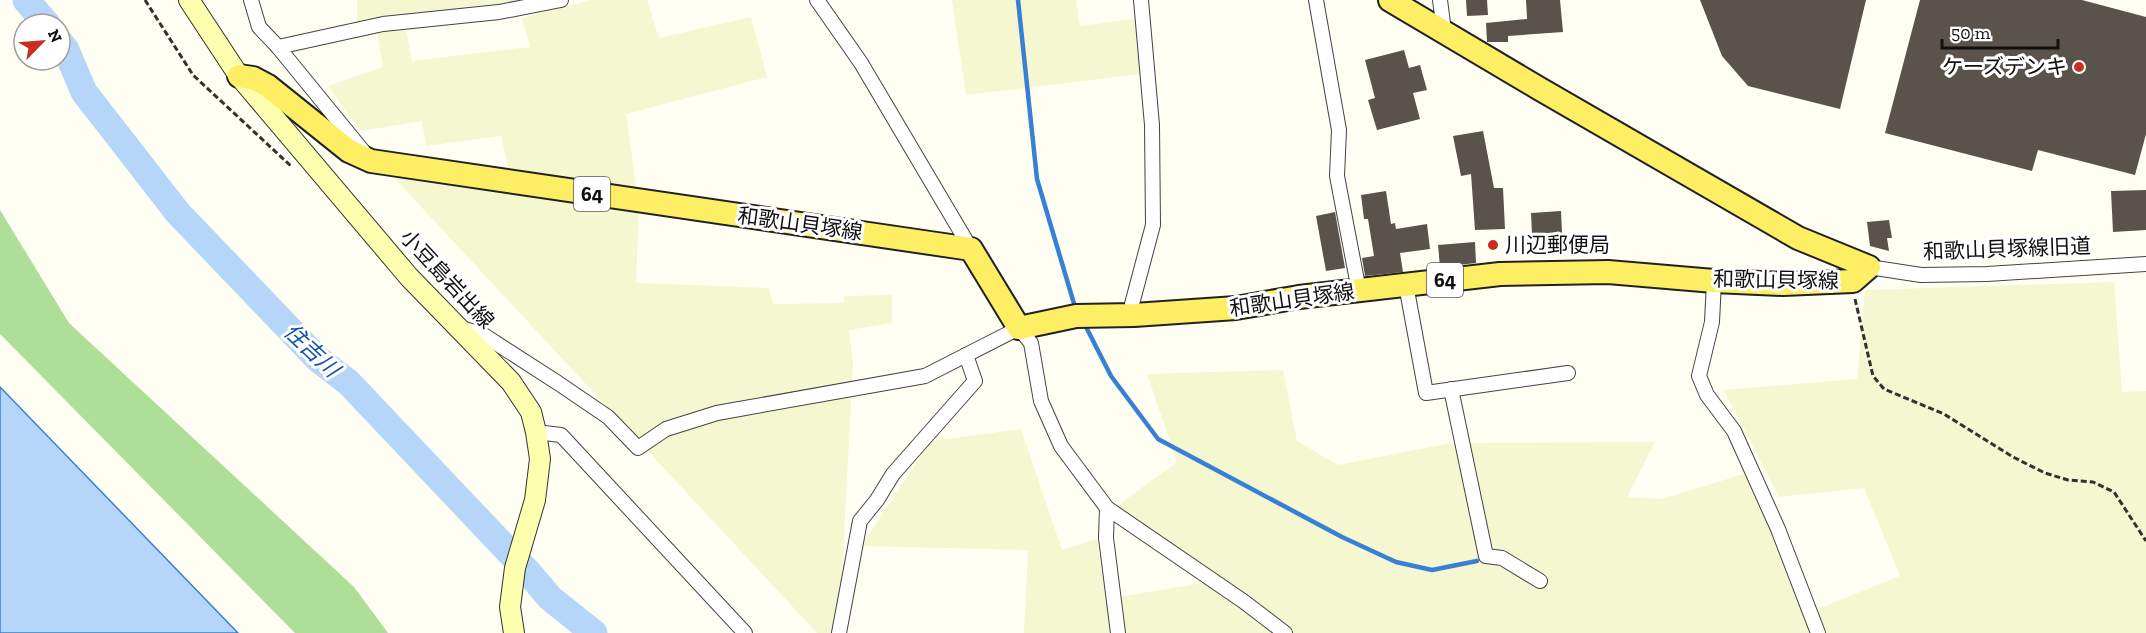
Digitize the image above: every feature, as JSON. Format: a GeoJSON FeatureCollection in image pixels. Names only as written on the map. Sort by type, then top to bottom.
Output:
{"type":"FeatureCollection","features":[{"type":"Feature","properties":{"kind":"main road","name":"小豆島岩出線"},"geometry":{"type":"LineString","coordinates":[[189,0],[239,76],[410,277],[511,382],[531,412],[540,459],[535,500],[515,568],[510,607],[514,633]]}},
{"type":"Feature","properties":{"kind":"main road","name":"和歌山貝塚線"},"geometry":{"type":"LineString","coordinates":[[1390,0],[1861,274]]}},
{"type":"Feature","properties":{"kind":"main road","name":"和歌山貝塚線"},"geometry":{"type":"LineString","coordinates":[[239,76],[253,78],[268,86],[349,151],[371,161],[971,249]]}},
{"type":"Feature","properties":{"kind":"main road"},"geometry":{"type":"LineString","coordinates":[[971,249],[1019,328]]}},
{"type":"Feature","properties":{"kind":"main road","name":"和歌山貝塚線"},"geometry":{"type":"LineString","coordinates":[[1019,328],[1076,316],[1134,315],[1236,308],[1299,297],[1500,274],[1608,272],[1783,284],[1861,274]]}},
{"type":"Feature","properties":{"kind":"street"},"geometry":{"type":"LineString","coordinates":[[251,0],[259,27],[371,161]]}},
{"type":"Feature","properties":{"kind":"street"},"geometry":{"type":"LineString","coordinates":[[278,47],[382,24],[499,12],[561,0]]}},
{"type":"Feature","properties":{"kind":"street"},"geometry":{"type":"LineString","coordinates":[[817,0],[861,63],[971,249]]}},
{"type":"Feature","properties":{"kind":"street"},"geometry":{"type":"LineString","coordinates":[[1134,315],[1132,304],[1153,225],[1152,125],[1141,0]]}},
{"type":"Feature","properties":{"kind":"street"},"geometry":{"type":"LineString","coordinates":[[1316,0],[1339,130],[1337,176],[1359,291]]}},
{"type":"Feature","properties":{"kind":"street"},"geometry":{"type":"LineString","coordinates":[[1440,0],[1444,31]]}},
{"type":"Feature","properties":{"kind":"street","name":"和歌山貝塚線旧道"},"geometry":{"type":"LineString","coordinates":[[1861,274],[1987,274],[2146,264]]}},
{"type":"Feature","properties":{"kind":"street"},"geometry":{"type":"LineString","coordinates":[[1714,281],[1712,322],[1699,376],[1707,395],[1734,431],[1778,529],[1818,633]]}},
{"type":"Feature","properties":{"kind":"street"},"geometry":{"type":"LineString","coordinates":[[1406,285],[1426,393],[1568,373]]}},
{"type":"Feature","properties":{"kind":"street"},"geometry":{"type":"LineString","coordinates":[[458,327],[482,334],[558,383],[608,417],[638,448],[666,429],[717,413],[925,376],[1019,328],[1030,344],[1041,401],[1061,446],[1107,508],[1243,601],[1285,633]]}},
{"type":"Feature","properties":{"kind":"street"},"geometry":{"type":"LineString","coordinates":[[839,633],[860,521],[878,500],[893,474],[975,381],[966,355]]}},
{"type":"Feature","properties":{"kind":"street"},"geometry":{"type":"LineString","coordinates":[[1451,389],[1486,556],[1502,558],[1540,581]]}},
{"type":"Feature","properties":{"kind":"street"},"geometry":{"type":"LineString","coordinates":[[536,432],[561,435],[746,633]]}},
{"type":"Feature","properties":{"kind":"street"},"geometry":{"type":"LineString","coordinates":[[1107,508],[1106,538],[1118,633]]}},
{"type":"Feature","properties":{"kind":"path"},"geometry":{"type":"LineString","coordinates":[[145,0],[193,75],[300,175]]}},
{"type":"Feature","properties":{"kind":"path"},"geometry":{"type":"LineString","coordinates":[[1861,274],[1857,311],[1873,376],[1884,389],[1944,414],[2045,473],[2068,480],[2093,482],[2114,492],[2146,541]]}},
{"type":"Feature","properties":{"kind":"green space"},"geometry":{"type":"Polygon","coordinates":[[[357,0],[529,0],[357,23],[357,0]]]}},
{"type":"Feature","properties":{"kind":"green space"},"geometry":{"type":"Polygon","coordinates":[[[591,0],[647,0],[659,38],[751,17],[767,77],[626,114],[637,193],[510,175],[501,136],[426,146],[422,121],[361,131],[328,86],[383,67],[377,32],[406,29],[412,61],[530,47],[522,18],[591,0]]]}},
{"type":"Feature","properties":{"kind":"green space"},"geometry":{"type":"Polygon","coordinates":[[[952,0],[1076,0],[1080,26],[1134,19],[1140,74],[966,95],[952,0]]]}},
{"type":"Feature","properties":{"kind":"green space"},"geometry":{"type":"Polygon","coordinates":[[[386,169],[639,208],[636,283],[769,288],[773,304],[844,303],[844,296],[892,295],[892,323],[849,330],[853,364],[839,633],[817,633],[386,169]]]}},
{"type":"Feature","properties":{"kind":"green space"},"geometry":{"type":"Polygon","coordinates":[[[0,210],[69,323],[354,587],[388,633],[295,633],[0,334],[0,210]]]}},
{"type":"Feature","properties":{"kind":"green space"},"geometry":{"type":"Polygon","coordinates":[[[2114,282],[2122,392],[2146,391],[2146,633],[1126,633],[1118,597],[1221,580],[1117,506],[1177,462],[1147,374],[1283,370],[1297,441],[1338,465],[1451,443],[1655,442],[1627,497],[1662,499],[1747,473],[1805,614],[1900,576],[1864,488],[1779,497],[1724,390],[1857,379],[1865,290],[2114,282]]]}},
{"type":"Feature","properties":{"kind":"green space"},"geometry":{"type":"Polygon","coordinates":[[[1021,429],[1062,550],[1097,539],[1111,633],[1024,633],[1028,550],[861,546],[931,441],[1021,429]]]}},
{"type":"Feature","properties":{"kind":"water"},"geometry":{"type":"Polygon","coordinates":[[[0,387],[238,633],[0,633],[0,387]]]}},
{"type":"Feature","properties":{"kind":"building"},"geometry":{"type":"Polygon","coordinates":[[[1466,0],[1487,0],[1488,15],[1467,16],[1466,0]]]}},
{"type":"Feature","properties":{"kind":"building"},"geometry":{"type":"Polygon","coordinates":[[[1526,0],[1560,0],[1563,32],[1508,36],[1508,42],[1487,42],[1486,23],[1527,19],[1526,0]]]}},
{"type":"Feature","properties":{"kind":"building"},"geometry":{"type":"Polygon","coordinates":[[[1700,0],[1866,0],[1840,109],[1748,86],[1722,56],[1700,0]]]}},
{"type":"Feature","properties":{"kind":"building"},"geometry":{"type":"Polygon","coordinates":[[[1920,0],[2082,0],[2146,17],[2146,134],[2135,175],[2038,150],[2032,171],[1885,133],[1920,0]]]}},
{"type":"Feature","properties":{"kind":"building"},"geometry":{"type":"Polygon","coordinates":[[[1404,50],[1409,68],[1420,65],[1427,90],[1413,93],[1420,119],[1377,130],[1368,100],[1375,98],[1365,60],[1404,50]]]}},
{"type":"Feature","properties":{"kind":"building"},"geometry":{"type":"Polygon","coordinates":[[[1483,131],[1494,188],[1503,188],[1505,229],[1475,230],[1471,174],[1461,176],[1453,136],[1483,131]]]}},
{"type":"Feature","properties":{"kind":"building"},"geometry":{"type":"Polygon","coordinates":[[[2146,190],[2146,230],[2113,232],[2111,191],[2146,190]]]}},
{"type":"Feature","properties":{"kind":"building"},"geometry":{"type":"Polygon","coordinates":[[[1386,191],[1391,224],[1395,223],[1396,229],[1427,224],[1430,249],[1400,253],[1403,272],[1365,276],[1362,258],[1374,256],[1368,219],[1364,219],[1361,195],[1386,191]]]}},
{"type":"Feature","properties":{"kind":"building"},"geometry":{"type":"Polygon","coordinates":[[[1561,211],[1563,252],[1533,254],[1531,213],[1561,211]]]}},
{"type":"Feature","properties":{"kind":"building"},"geometry":{"type":"Polygon","coordinates":[[[1335,212],[1345,268],[1326,271],[1316,216],[1335,212]]]}},
{"type":"Feature","properties":{"kind":"building"},"geometry":{"type":"Polygon","coordinates":[[[1889,220],[1892,238],[1887,238],[1889,251],[1870,246],[1867,222],[1889,220]]]}},
{"type":"Feature","properties":{"kind":"building"},"geometry":{"type":"Polygon","coordinates":[[[1475,242],[1476,263],[1440,267],[1438,245],[1475,242]]]}},
{"type":"Feature","properties":{"kind":"waterway","name":"住吉川"},"geometry":{"type":"LineString","coordinates":[[26,0],[36,12]]}},
{"type":"Feature","properties":{"kind":"waterway"},"geometry":{"type":"LineString","coordinates":[[1018,0],[1037,179],[1075,307]]}},
{"type":"Feature","properties":{"kind":"waterway","name":"住吉川"},"geometry":{"type":"LineString","coordinates":[[72,64],[84,92],[178,213],[318,359],[349,383],[550,598],[594,633]]}},
{"type":"Feature","properties":{"kind":"waterway"},"geometry":{"type":"LineString","coordinates":[[1085,325],[1111,376],[1158,439],[1342,537],[1396,562],[1432,570],[1477,561]]}},
{"type":"Feature","properties":{"kind":"place","name":"ケーズデンキ"},"geometry":{"type":"Point","coordinates":[2079,67]}},
{"type":"Feature","properties":{"kind":"place","name":"川辺郵便局"},"geometry":{"type":"Point","coordinates":[1493,245]}}]}
